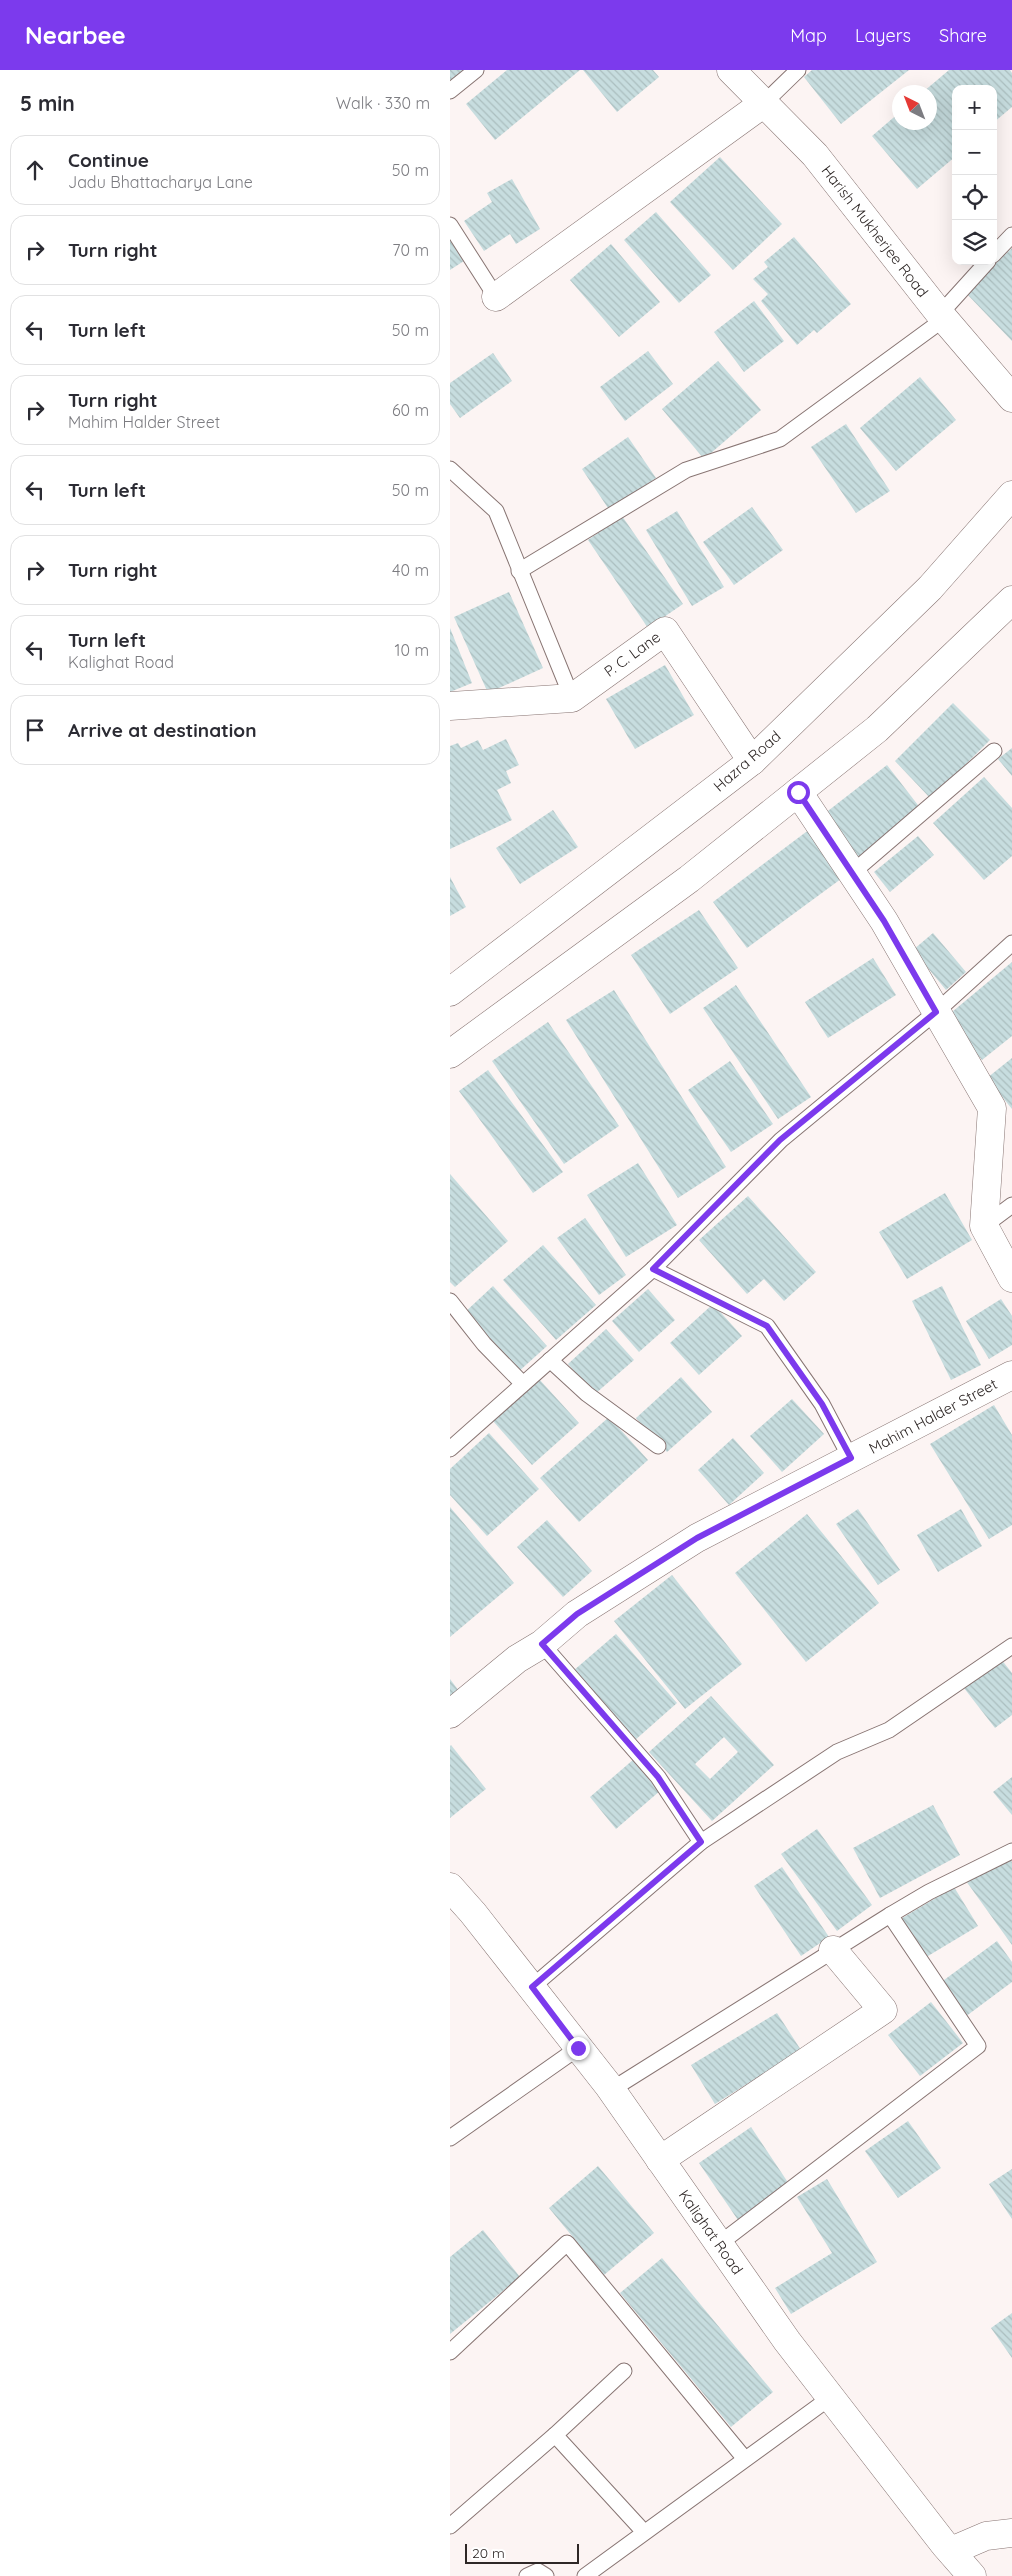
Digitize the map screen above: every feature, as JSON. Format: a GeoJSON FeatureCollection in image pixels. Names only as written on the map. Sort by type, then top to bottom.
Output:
{"type":"FeatureCollection","features":[{"type":"Feature","properties":{"kind":"street","name":"Harish Mukherjee Road"},"geometry":{"type":"LineString","coordinates":[[731,70],[815,155],[942,316],[1012,398]]}},
{"type":"Feature","properties":{"kind":"street"},"geometry":{"type":"LineString","coordinates":[[496,297],[764,103]]}},
{"type":"Feature","properties":{"kind":"street","name":"Hazra Road"},"geometry":{"type":"LineString","coordinates":[[450,992],[752,761],[930,588],[1011,498]]}},
{"type":"Feature","properties":{"kind":"street"},"geometry":{"type":"LineString","coordinates":[[450,1054],[689,879],[877,729],[1012,600]]}},
{"type":"Feature","properties":{"kind":"street","name":"P. C. Lane"},"geometry":{"type":"LineString","coordinates":[[572,698],[665,631],[752,761]]}},
{"type":"Feature","properties":{"kind":"street"},"geometry":{"type":"LineString","coordinates":[[450,706],[572,698]]}},
{"type":"Feature","properties":{"kind":"street"},"geometry":{"type":"LineString","coordinates":[[798,792],[884,921],[992,1108],[984,1226],[1012,1278]]}},
{"type":"Feature","properties":{"kind":"street","name":"Mahim Halder Street"},"geometry":{"type":"LineString","coordinates":[[450,1714],[517,1659],[542,1644],[577,1614],[697,1538],[1012,1375]]}},
{"type":"Feature","properties":{"kind":"street","name":"Kalighat Road"},"geometry":{"type":"LineString","coordinates":[[450,1887],[532,1987],[611,2090],[787,2341],[960,2567]]}},
{"type":"Feature","properties":{"kind":"street"},"geometry":{"type":"LineString","coordinates":[[660,2160],[883,2010],[833,1950]]}},
{"type":"Feature","properties":{"kind":"street"},"geometry":{"type":"LineString","coordinates":[[960,2567],[986,2536],[1012,2533]]}},
{"type":"Feature","properties":{"kind":"lane"},"geometry":{"type":"LineString","coordinates":[[450,91],[476,70]]}},
{"type":"Feature","properties":{"kind":"lane"},"geometry":{"type":"LineString","coordinates":[[764,103],[798,70]]}},
{"type":"Feature","properties":{"kind":"lane"},"geometry":{"type":"LineString","coordinates":[[450,225],[496,297]]}},
{"type":"Feature","properties":{"kind":"lane"},"geometry":{"type":"LineString","coordinates":[[997,251],[1012,235]]}},
{"type":"Feature","properties":{"kind":"lane"},"geometry":{"type":"LineString","coordinates":[[519,570],[686,470],[780,439],[942,316],[985,265]]}},
{"type":"Feature","properties":{"kind":"lane"},"geometry":{"type":"LineString","coordinates":[[450,469],[496,511],[572,698]]}},
{"type":"Feature","properties":{"kind":"lane"},"geometry":{"type":"LineString","coordinates":[[852,873],[994,751]]}},
{"type":"Feature","properties":{"kind":"lane"},"geometry":{"type":"LineString","coordinates":[[450,1449],[653,1269],[780,1140],[936,1012],[1012,943]]}},
{"type":"Feature","properties":{"kind":"lane"},"geometry":{"type":"LineString","coordinates":[[984,1226],[1012,1205]]}},
{"type":"Feature","properties":{"kind":"lane"},"geometry":{"type":"LineString","coordinates":[[653,1269],[767,1326],[822,1404],[851,1458]]}},
{"type":"Feature","properties":{"kind":"lane"},"geometry":{"type":"LineString","coordinates":[[450,1301],[484,1344],[523,1384]]}},
{"type":"Feature","properties":{"kind":"lane"},"geometry":{"type":"LineString","coordinates":[[550,1360],[586,1394],[658,1446]]}},
{"type":"Feature","properties":{"kind":"lane"},"geometry":{"type":"LineString","coordinates":[[542,1644],[658,1777],[701,1842]]}},
{"type":"Feature","properties":{"kind":"lane"},"geometry":{"type":"LineString","coordinates":[[532,1987],[701,1842],[837,1752],[889,1730],[1012,1646]]}},
{"type":"Feature","properties":{"kind":"lane"},"geometry":{"type":"LineString","coordinates":[[611,2090],[890,1915],[929,1892],[1012,1850]]}},
{"type":"Feature","properties":{"kind":"lane"},"geometry":{"type":"LineString","coordinates":[[719,2244],[978,2046],[890,1915]]}},
{"type":"Feature","properties":{"kind":"lane"},"geometry":{"type":"LineString","coordinates":[[450,2138],[578,2048]]}},
{"type":"Feature","properties":{"kind":"lane"},"geometry":{"type":"LineString","coordinates":[[450,2352],[567,2243],[746,2459]]}},
{"type":"Feature","properties":{"kind":"lane"},"geometry":{"type":"LineString","coordinates":[[450,2526],[555,2435],[624,2371]]}},
{"type":"Feature","properties":{"kind":"lane"},"geometry":{"type":"LineString","coordinates":[[585,2576],[830,2397]]}},
{"type":"Feature","properties":{"kind":"lane"},"geometry":{"type":"LineString","coordinates":[[555,2435],[644,2532]]}},
{"type":"Feature","properties":{"kind":"lane"},"geometry":{"type":"LineString","coordinates":[[527,2576],[538,2571],[546,2576]]}},
{"type":"Feature","properties":{"kind":"building"},"geometry":{"type":"Polygon","coordinates":[[[450,70],[469,70],[450,83],[450,70]]]}},
{"type":"Feature","properties":{"kind":"building"},"geometry":{"type":"Polygon","coordinates":[[[507,70],[580,70],[495,140],[466,104],[507,70]]]}},
{"type":"Feature","properties":{"kind":"building"},"geometry":{"type":"Polygon","coordinates":[[[583,70],[653,70],[659,77],[617,112],[583,70]]]}},
{"type":"Feature","properties":{"kind":"building"},"geometry":{"type":"Polygon","coordinates":[[[812,70],[909,70],[841,124],[804,77],[812,70]]]}},
{"type":"Feature","properties":{"kind":"building"},"geometry":{"type":"Polygon","coordinates":[[[949,70],[1010,70],[1012,73],[1012,107],[997,120],[997,85],[952,85],[952,159],[917,189],[872,136],[892,119],[892,130],[937,130],[937,85],[931,85],[949,70]]]}},
{"type":"Feature","properties":{"kind":"building"},"geometry":{"type":"Polygon","coordinates":[[[720,157],[782,224],[733,270],[670,202],[720,157]]]}},
{"type":"Feature","properties":{"kind":"building"},"geometry":{"type":"Polygon","coordinates":[[[512,179],[540,229],[516,244],[510,234],[484,251],[464,221],[492,202],[487,193],[512,179]]]}},
{"type":"Feature","properties":{"kind":"building"},"geometry":{"type":"Polygon","coordinates":[[[656,212],[711,275],[679,303],[624,240],[656,212]]]}},
{"type":"Feature","properties":{"kind":"building"},"geometry":{"type":"Polygon","coordinates":[[[450,232],[467,259],[450,270],[450,232]]]}},
{"type":"Feature","properties":{"kind":"building"},"geometry":{"type":"Polygon","coordinates":[[[794,237],[851,304],[817,333],[814,330],[797,345],[761,301],[768,294],[753,279],[768,267],[764,262],[794,237]]]}},
{"type":"Feature","properties":{"kind":"building"},"geometry":{"type":"Polygon","coordinates":[[[611,244],[660,302],[619,337],[570,280],[611,244]]]}},
{"type":"Feature","properties":{"kind":"building"},"geometry":{"type":"Polygon","coordinates":[[[1012,248],[1012,341],[965,292],[994,265],[997,265],[997,262],[1012,248]]]}},
{"type":"Feature","properties":{"kind":"building"},"geometry":{"type":"Polygon","coordinates":[[[754,301],[784,341],[744,372],[714,332],[754,301]]]}},
{"type":"Feature","properties":{"kind":"building"},"geometry":{"type":"Polygon","coordinates":[[[648,351],[673,384],[625,421],[600,387],[648,351]]]}},
{"type":"Feature","properties":{"kind":"building"},"geometry":{"type":"Polygon","coordinates":[[[493,353],[512,381],[460,418],[450,404],[450,383],[493,353]]]}},
{"type":"Feature","properties":{"kind":"building"},"geometry":{"type":"Polygon","coordinates":[[[718,361],[761,410],[704,459],[662,409],[718,361]]]}},
{"type":"Feature","properties":{"kind":"building"},"geometry":{"type":"Polygon","coordinates":[[[920,377],[956,420],[896,471],[860,428],[920,377]]]}},
{"type":"Feature","properties":{"kind":"building"},"geometry":{"type":"Polygon","coordinates":[[[846,424],[890,491],[856,513],[811,447],[846,424]]]}},
{"type":"Feature","properties":{"kind":"building"},"geometry":{"type":"Polygon","coordinates":[[[628,437],[656,478],[610,511],[582,469],[628,437]]]}},
{"type":"Feature","properties":{"kind":"building"},"geometry":{"type":"Polygon","coordinates":[[[752,507],[783,550],[734,585],[703,542],[752,507]]]}},
{"type":"Feature","properties":{"kind":"building"},"geometry":{"type":"Polygon","coordinates":[[[677,511],[724,587],[692,606],[646,530],[677,511]]]}},
{"type":"Feature","properties":{"kind":"building"},"geometry":{"type":"Polygon","coordinates":[[[622,516],[683,604],[648,628],[588,540],[622,516]]]}},
{"type":"Feature","properties":{"kind":"building"},"geometry":{"type":"Polygon","coordinates":[[[509,592],[543,668],[488,693],[454,617],[509,592]]]}},
{"type":"Feature","properties":{"kind":"building"},"geometry":{"type":"Polygon","coordinates":[[[450,628],[472,683],[450,692],[450,628]]]}},
{"type":"Feature","properties":{"kind":"building"},"geometry":{"type":"Polygon","coordinates":[[[665,665],[694,715],[635,749],[606,699],[665,665]]]}},
{"type":"Feature","properties":{"kind":"building"},"geometry":{"type":"Polygon","coordinates":[[[953,703],[990,740],[931,799],[895,761],[953,703]]]}},
{"type":"Feature","properties":{"kind":"building"},"geometry":{"type":"Polygon","coordinates":[[[506,739],[519,765],[506,771],[511,783],[497,790],[512,820],[450,849],[450,746],[458,743],[461,748],[478,740],[483,750],[506,739]]]}},
{"type":"Feature","properties":{"kind":"building"},"geometry":{"type":"Polygon","coordinates":[[[1012,748],[1012,776],[998,759],[1012,748]]]}},
{"type":"Feature","properties":{"kind":"building"},"geometry":{"type":"Polygon","coordinates":[[[887,765],[921,809],[858,858],[824,814],[887,765]]]}},
{"type":"Feature","properties":{"kind":"building"},"geometry":{"type":"Polygon","coordinates":[[[984,777],[1012,808],[1012,856],[984,880],[933,823],[984,777]]]}},
{"type":"Feature","properties":{"kind":"building"},"geometry":{"type":"Polygon","coordinates":[[[553,810],[578,847],[520,884],[496,848],[553,810]]]}},
{"type":"Feature","properties":{"kind":"building"},"geometry":{"type":"Polygon","coordinates":[[[810,829],[845,876],[747,948],[713,902],[810,829]]]}},
{"type":"Feature","properties":{"kind":"building"},"geometry":{"type":"Polygon","coordinates":[[[918,836],[934,855],[890,892],[874,872],[918,836]]]}},
{"type":"Feature","properties":{"kind":"building"},"geometry":{"type":"Polygon","coordinates":[[[450,877],[466,907],[450,916],[450,877]]]}},
{"type":"Feature","properties":{"kind":"building"},"geometry":{"type":"Polygon","coordinates":[[[699,910],[738,968],[670,1014],[631,955],[699,910]]]}},
{"type":"Feature","properties":{"kind":"building"},"geometry":{"type":"Polygon","coordinates":[[[933,933],[966,972],[946,990],[913,950],[933,933]]]}},
{"type":"Feature","properties":{"kind":"building"},"geometry":{"type":"Polygon","coordinates":[[[873,958],[896,995],[828,1038],[805,1002],[873,958]]]}},
{"type":"Feature","properties":{"kind":"building"},"geometry":{"type":"Polygon","coordinates":[[[1012,962],[1012,1036],[982,1060],[946,1017],[1012,962]]]}},
{"type":"Feature","properties":{"kind":"building"},"geometry":{"type":"Polygon","coordinates":[[[736,985],[811,1097],[778,1119],[703,1008],[736,985]]]}},
{"type":"Feature","properties":{"kind":"building"},"geometry":{"type":"Polygon","coordinates":[[[614,990],[726,1167],[678,1198],[566,1020],[614,990]]]}},
{"type":"Feature","properties":{"kind":"building"},"geometry":{"type":"Polygon","coordinates":[[[548,1022],[619,1126],[564,1164],[492,1061],[548,1022]]]}},
{"type":"Feature","properties":{"kind":"building"},"geometry":{"type":"Polygon","coordinates":[[[1012,1058],[1012,1109],[987,1078],[1012,1058]]]}},
{"type":"Feature","properties":{"kind":"building"},"geometry":{"type":"Polygon","coordinates":[[[730,1061],[773,1124],[731,1152],[688,1090],[730,1061]]]}},
{"type":"Feature","properties":{"kind":"building"},"geometry":{"type":"Polygon","coordinates":[[[488,1070],[563,1172],[533,1193],[459,1091],[488,1070]]]}},
{"type":"Feature","properties":{"kind":"building"},"geometry":{"type":"Polygon","coordinates":[[[638,1163],[677,1225],[626,1257],[587,1195],[638,1163]]]}},
{"type":"Feature","properties":{"kind":"building"},"geometry":{"type":"Polygon","coordinates":[[[450,1174],[508,1241],[455,1287],[450,1282],[450,1174]]]}},
{"type":"Feature","properties":{"kind":"building"},"geometry":{"type":"Polygon","coordinates":[[[945,1193],[972,1240],[907,1279],[879,1232],[945,1193]]]}},
{"type":"Feature","properties":{"kind":"building"},"geometry":{"type":"Polygon","coordinates":[[[748,1196],[816,1272],[784,1301],[764,1279],[747,1294],[699,1240],[748,1196]]]}},
{"type":"Feature","properties":{"kind":"building"},"geometry":{"type":"Polygon","coordinates":[[[585,1218],[626,1275],[599,1295],[557,1238],[585,1218]]]}},
{"type":"Feature","properties":{"kind":"building"},"geometry":{"type":"Polygon","coordinates":[[[543,1245],[596,1305],[556,1340],[503,1280],[543,1245]]]}},
{"type":"Feature","properties":{"kind":"building"},"geometry":{"type":"Polygon","coordinates":[[[493,1286],[547,1346],[517,1373],[463,1314],[493,1286]]]}},
{"type":"Feature","properties":{"kind":"building"},"geometry":{"type":"Polygon","coordinates":[[[942,1286],[981,1365],[951,1380],[912,1301],[942,1286]]]}},
{"type":"Feature","properties":{"kind":"building"},"geometry":{"type":"Polygon","coordinates":[[[648,1289],[675,1320],[639,1352],[612,1321],[648,1289]]]}},
{"type":"Feature","properties":{"kind":"building"},"geometry":{"type":"Polygon","coordinates":[[[1001,1299],[1012,1316],[1012,1345],[989,1359],[966,1321],[1001,1299]]]}},
{"type":"Feature","properties":{"kind":"building"},"geometry":{"type":"Polygon","coordinates":[[[713,1304],[742,1336],[699,1375],[670,1343],[713,1304]]]}},
{"type":"Feature","properties":{"kind":"building"},"geometry":{"type":"Polygon","coordinates":[[[606,1329],[634,1360],[595,1394],[568,1364],[606,1329]]]}},
{"type":"Feature","properties":{"kind":"building"},"geometry":{"type":"Polygon","coordinates":[[[681,1377],[712,1412],[667,1452],[636,1418],[681,1377]]]}},
{"type":"Feature","properties":{"kind":"building"},"geometry":{"type":"Polygon","coordinates":[[[539,1379],[579,1423],[532,1465],[493,1421],[539,1379]]]}},
{"type":"Feature","properties":{"kind":"building"},"geometry":{"type":"Polygon","coordinates":[[[792,1399],[824,1434],[782,1472],[750,1436],[792,1399]]]}},
{"type":"Feature","properties":{"kind":"building"},"geometry":{"type":"Polygon","coordinates":[[[994,1405],[1012,1435],[1012,1525],[989,1539],[930,1444],[994,1405]]]}},
{"type":"Feature","properties":{"kind":"building"},"geometry":{"type":"Polygon","coordinates":[[[609,1417],[648,1460],[579,1522],[540,1478],[609,1417]]]}},
{"type":"Feature","properties":{"kind":"building"},"geometry":{"type":"Polygon","coordinates":[[[489,1433],[539,1489],[487,1536],[450,1495],[450,1469],[489,1433]]]}},
{"type":"Feature","properties":{"kind":"building"},"geometry":{"type":"Polygon","coordinates":[[[733,1438],[764,1473],[729,1505],[698,1470],[733,1438]]]}},
{"type":"Feature","properties":{"kind":"building"},"geometry":{"type":"Polygon","coordinates":[[[450,1507],[514,1583],[450,1637],[450,1507]]]}},
{"type":"Feature","properties":{"kind":"building"},"geometry":{"type":"Polygon","coordinates":[[[858,1509],[900,1570],[878,1585],[836,1524],[858,1509]]]}},
{"type":"Feature","properties":{"kind":"building"},"geometry":{"type":"Polygon","coordinates":[[[961,1509],[982,1546],[938,1572],[917,1535],[961,1509]]]}},
{"type":"Feature","properties":{"kind":"building"},"geometry":{"type":"Polygon","coordinates":[[[807,1514],[879,1603],[806,1662],[735,1573],[807,1514]]]}},
{"type":"Feature","properties":{"kind":"building"},"geometry":{"type":"Polygon","coordinates":[[[547,1520],[592,1571],[563,1597],[517,1547],[547,1520]]]}},
{"type":"Feature","properties":{"kind":"building"},"geometry":{"type":"Polygon","coordinates":[[[672,1575],[742,1664],[685,1709],[614,1621],[672,1575]]]}},
{"type":"Feature","properties":{"kind":"building"},"geometry":{"type":"Polygon","coordinates":[[[616,1634],[677,1703],[634,1741],[573,1671],[616,1634]]]}},
{"type":"Feature","properties":{"kind":"building"},"geometry":{"type":"Polygon","coordinates":[[[1001,1659],[1012,1673],[1012,1715],[995,1728],[964,1688],[1001,1659]]]}},
{"type":"Feature","properties":{"kind":"building"},"geometry":{"type":"Polygon","coordinates":[[[450,1679],[462,1695],[450,1704],[450,1679]]]}},
{"type":"Feature","properties":{"kind":"building"},"geometry":{"type":"Polygon","coordinates":[[[711,1696],[774,1765],[712,1821],[649,1752],[711,1696]],[[724,1737],[695,1764],[710,1779],[738,1752],[724,1737]]]}},
{"type":"Feature","properties":{"kind":"building"},"geometry":{"type":"Polygon","coordinates":[[[450,1746],[486,1789],[450,1818],[450,1746]]]}},
{"type":"Feature","properties":{"kind":"building"},"geometry":{"type":"Polygon","coordinates":[[[634,1759],[661,1790],[616,1829],[590,1797],[634,1759]]]}},
{"type":"Feature","properties":{"kind":"building"},"geometry":{"type":"Polygon","coordinates":[[[1012,1777],[1012,1815],[993,1792],[1012,1777]]]}},
{"type":"Feature","properties":{"kind":"building"},"geometry":{"type":"Polygon","coordinates":[[[933,1805],[960,1855],[880,1898],[853,1848],[933,1805]]]}},
{"type":"Feature","properties":{"kind":"building"},"geometry":{"type":"Polygon","coordinates":[[[817,1829],[872,1905],[837,1931],[781,1854],[817,1829]]]}},
{"type":"Feature","properties":{"kind":"building"},"geometry":{"type":"Polygon","coordinates":[[[1008,1857],[1012,1862],[1012,1945],[966,1881],[1008,1857]]]}},
{"type":"Feature","properties":{"kind":"building"},"geometry":{"type":"Polygon","coordinates":[[[782,1867],[829,1937],[801,1956],[754,1886],[782,1867]]]}},
{"type":"Feature","properties":{"kind":"building"},"geometry":{"type":"Polygon","coordinates":[[[954,1887],[978,1926],[923,1959],[899,1920],[954,1887]]]}},
{"type":"Feature","properties":{"kind":"building"},"geometry":{"type":"Polygon","coordinates":[[[997,1941],[1012,1962],[1012,1982],[965,2017],[940,1983],[997,1941]]]}},
{"type":"Feature","properties":{"kind":"building"},"geometry":{"type":"Polygon","coordinates":[[[931,2002],[963,2043],[920,2076],[888,2035],[931,2002]]]}},
{"type":"Feature","properties":{"kind":"building"},"geometry":{"type":"Polygon","coordinates":[[[777,2013],[801,2050],[715,2104],[691,2065],[777,2013]]]}},
{"type":"Feature","properties":{"kind":"building"},"geometry":{"type":"Polygon","coordinates":[[[908,2121],[941,2168],[898,2198],[865,2151],[908,2121]]]}},
{"type":"Feature","properties":{"kind":"building"},"geometry":{"type":"Polygon","coordinates":[[[751,2127],[789,2184],[738,2220],[699,2163],[751,2127]]]}},
{"type":"Feature","properties":{"kind":"building"},"geometry":{"type":"Polygon","coordinates":[[[598,2166],[654,2233],[604,2275],[549,2208],[598,2166]]]}},
{"type":"Feature","properties":{"kind":"building"},"geometry":{"type":"Polygon","coordinates":[[[1012,2169],[1012,2219],[989,2184],[1012,2169]]]}},
{"type":"Feature","properties":{"kind":"building"},"geometry":{"type":"Polygon","coordinates":[[[827,2179],[877,2262],[791,2314],[775,2288],[832,2253],[797,2197],[827,2179]]]}},
{"type":"Feature","properties":{"kind":"building"},"geometry":{"type":"Polygon","coordinates":[[[483,2230],[520,2277],[450,2334],[450,2257],[483,2230]]]}},
{"type":"Feature","properties":{"kind":"building"},"geometry":{"type":"Polygon","coordinates":[[[662,2258],[773,2392],[731,2427],[620,2293],[662,2258]]]}},
{"type":"Feature","properties":{"kind":"building"},"geometry":{"type":"Polygon","coordinates":[[[1012,2313],[1012,2358],[991,2328],[1012,2313]]]}},
{"type":"Feature","properties":{"kind":"route"},"geometry":{"type":"LineString","coordinates":[[578,2048],[532,1987],[701,1842],[658,1777],[542,1644],[577,1614],[697,1538],[851,1458],[822,1404],[767,1326],[653,1269],[780,1140],[849,1081],[936,1012],[884,921],[798,792]]}}]}
